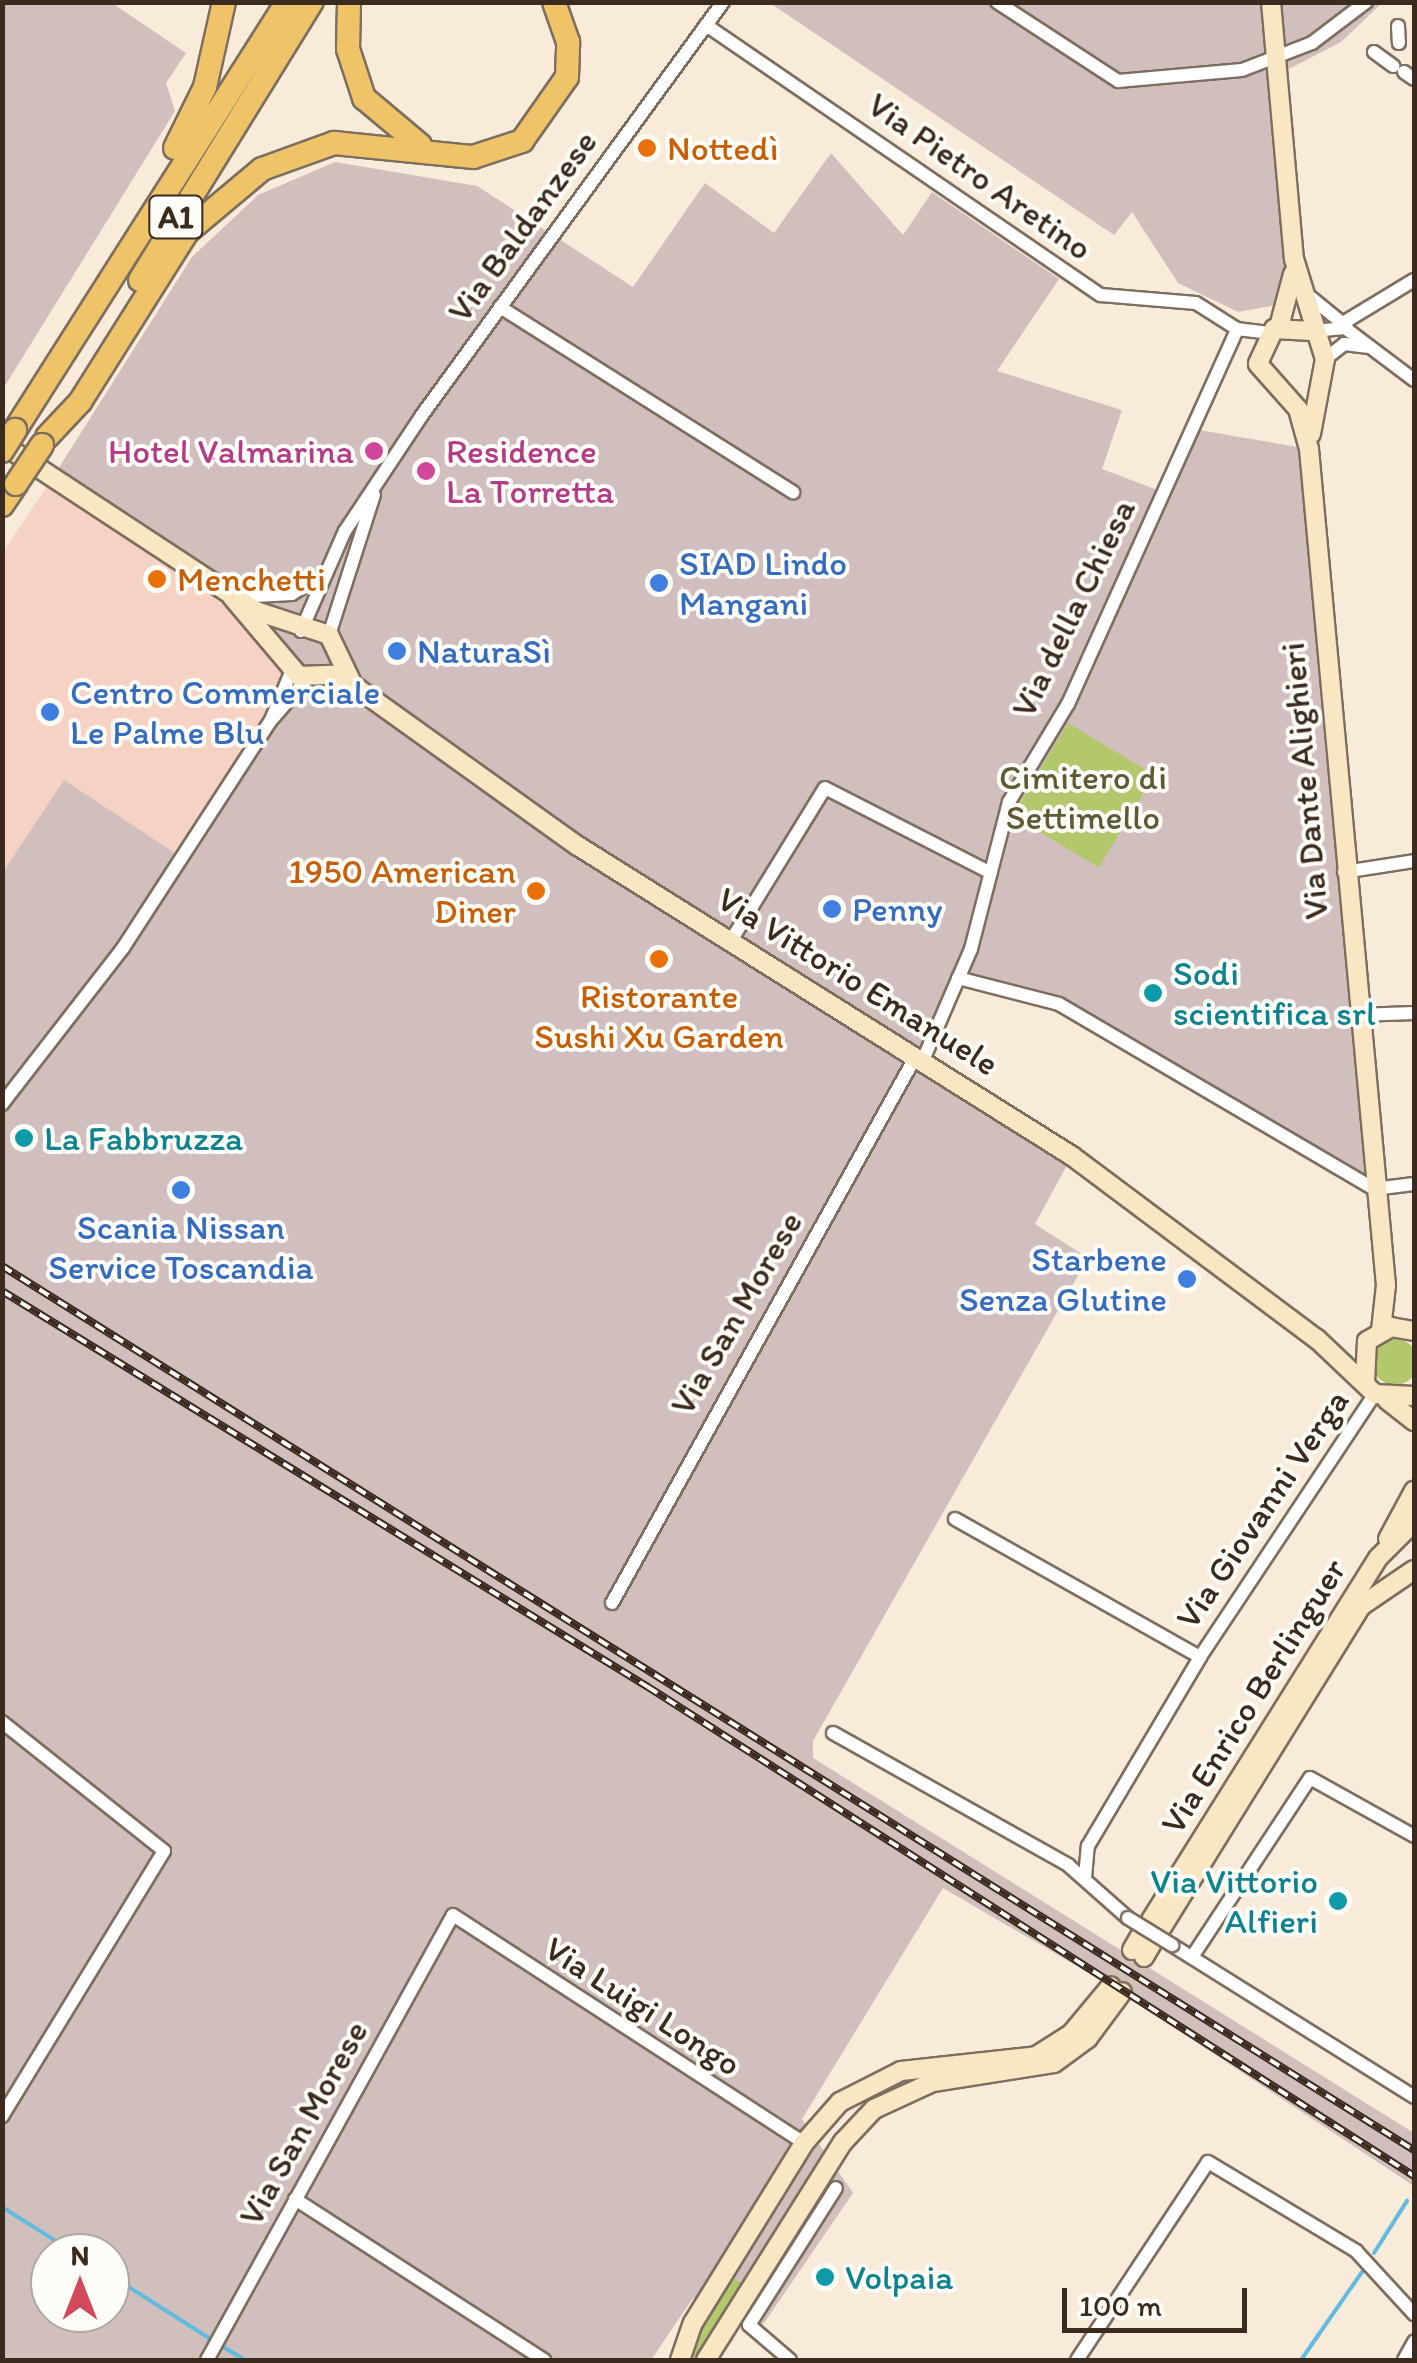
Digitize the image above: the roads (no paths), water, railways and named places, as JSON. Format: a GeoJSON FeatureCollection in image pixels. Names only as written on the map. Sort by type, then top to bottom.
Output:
{"type":"FeatureCollection","features":[{"type":"Feature","properties":{"kind":"highway"},"geometry":{"type":"LineString","coordinates":[[144,220],[206,87],[224,2]]}},
{"type":"Feature","properties":{"kind":"highway","name":"A1"},"geometry":{"type":"LineString","coordinates":[[7,441],[144,220],[287,2]]}},
{"type":"Feature","properties":{"kind":"highway","name":"A1"},"geometry":{"type":"LineString","coordinates":[[2,506],[312,2]]}},
{"type":"Feature","properties":{"kind":"highway"},"geometry":{"type":"LineString","coordinates":[[349,2],[348,49],[364,98],[390,127],[437,153]]}},
{"type":"Feature","properties":{"kind":"highway"},"geometry":{"type":"LineString","coordinates":[[45,440],[187,232],[222,196],[294,152],[334,144],[437,153],[496,152],[543,122],[567,77],[568,42],[554,2]]}},
{"type":"Feature","properties":{"kind":"main road","name":"Via Dante Alighieri"},"geometry":{"type":"LineString","coordinates":[[1271,2],[1294,259],[1312,332],[1325,359],[1318,379],[1309,450]]}},
{"type":"Feature","properties":{"kind":"main road","name":"Via Dante Alighieri"},"geometry":{"type":"LineString","coordinates":[[1294,259],[1274,330],[1258,364],[1298,409],[1309,450],[1344,872],[1386,1285],[1374,1335]]}},
{"type":"Feature","properties":{"kind":"main road"},"geometry":{"type":"LineString","coordinates":[[1274,330],[1312,332]]}},
{"type":"Feature","properties":{"kind":"main road"},"geometry":{"type":"LineString","coordinates":[[1278,390],[1318,379]]}},
{"type":"Feature","properties":{"kind":"main road"},"geometry":{"type":"LineString","coordinates":[[7,441],[232,597],[302,631],[329,635]]}},
{"type":"Feature","properties":{"kind":"main road"},"geometry":{"type":"LineString","coordinates":[[232,597],[295,669],[326,676],[338,655]]}},
{"type":"Feature","properties":{"kind":"main road"},"geometry":{"type":"LineString","coordinates":[[295,669],[302,631]]}},
{"type":"Feature","properties":{"kind":"main road","name":"Via Vittorio Emanuele"},"geometry":{"type":"LineString","coordinates":[[329,635],[357,688]]}},
{"type":"Feature","properties":{"kind":"main road","name":"Via Vittorio Emanuele"},"geometry":{"type":"LineString","coordinates":[[326,676],[357,688],[566,839],[732,939],[1087,1166],[1317,1339],[1375,1392],[1414,1421]]}},
{"type":"Feature","properties":{"kind":"main road","name":"Via Dante Alighieri"},"geometry":{"type":"LineString","coordinates":[[1386,1285],[1413,1330]]}},
{"type":"Feature","properties":{"kind":"main road"},"geometry":{"type":"LineString","coordinates":[[1317,1339],[1413,1330]]}},
{"type":"Feature","properties":{"kind":"main road"},"geometry":{"type":"LineString","coordinates":[[1374,1335],[1375,1392],[1414,1396]]}},
{"type":"Feature","properties":{"kind":"main road","name":"Via Enrico Berlinguer"},"geometry":{"type":"LineString","coordinates":[[1414,1492],[1147,1939],[1361,1606],[1414,1570]]}},
{"type":"Feature","properties":{"kind":"main road","name":"Via Enrico Berlinguer"},"geometry":{"type":"LineString","coordinates":[[1378,1558],[1414,1522]]}},
{"type":"Feature","properties":{"kind":"main road"},"geometry":{"type":"LineString","coordinates":[[680,2360],[800,2150],[840,2102],[881,2077],[1047,2050],[1116,1989],[1088,2038],[1048,2066],[896,2094],[859,2123],[706,2360]]}},
{"type":"Feature","properties":{"kind":"main road"},"geometry":{"type":"LineString","coordinates":[[800,2150],[814,2152],[826,2169]]}},
{"type":"Feature","properties":{"kind":"street","name":"Via Baldanzese"},"geometry":{"type":"LineString","coordinates":[[302,631],[329,567],[375,488],[500,307],[722,2]]}},
{"type":"Feature","properties":{"kind":"street"},"geometry":{"type":"LineString","coordinates":[[996,2],[1118,81],[1242,70],[1340,27],[1366,2]]}},
{"type":"Feature","properties":{"kind":"street","name":"Via Pietro Aretino"},"geometry":{"type":"LineString","coordinates":[[706,25],[1101,295],[1196,303],[1237,328]]}},
{"type":"Feature","properties":{"kind":"street"},"geometry":{"type":"LineString","coordinates":[[1374,52],[1404,72]]}},
{"type":"Feature","properties":{"kind":"street"},"geometry":{"type":"LineString","coordinates":[[1312,332],[1348,327],[1414,280]]}},
{"type":"Feature","properties":{"kind":"street"},"geometry":{"type":"LineString","coordinates":[[1302,289],[1414,380]]}},
{"type":"Feature","properties":{"kind":"street"},"geometry":{"type":"LineString","coordinates":[[500,307],[793,492]]}},
{"type":"Feature","properties":{"kind":"street"},"geometry":{"type":"LineString","coordinates":[[1237,328],[1274,330]]}},
{"type":"Feature","properties":{"kind":"street","name":"Via della Chiesa"},"geometry":{"type":"LineString","coordinates":[[920,1058],[958,978],[981,916],[985,870],[1237,328]]}},
{"type":"Feature","properties":{"kind":"street"},"geometry":{"type":"LineString","coordinates":[[1325,359],[1344,344],[1382,355]]}},
{"type":"Feature","properties":{"kind":"street","name":"Via Baldanzese"},"geometry":{"type":"LineString","coordinates":[[329,635],[375,488]]}},
{"type":"Feature","properties":{"kind":"street","name":"Via Baldanzese"},"geometry":{"type":"LineString","coordinates":[[232,597],[292,594],[329,567]]}},
{"type":"Feature","properties":{"kind":"street"},"geometry":{"type":"LineString","coordinates":[[2,1104],[97,986],[271,720],[295,669]]}},
{"type":"Feature","properties":{"kind":"street"},"geometry":{"type":"LineString","coordinates":[[732,939],[826,788],[985,870]]}},
{"type":"Feature","properties":{"kind":"street"},"geometry":{"type":"LineString","coordinates":[[1344,872],[1411,864]]}},
{"type":"Feature","properties":{"kind":"street"},"geometry":{"type":"LineString","coordinates":[[958,978],[1059,1004],[1374,1189],[1414,1184]]}},
{"type":"Feature","properties":{"kind":"street"},"geometry":{"type":"LineString","coordinates":[[1358,1016],[1414,1013]]}},
{"type":"Feature","properties":{"kind":"street","name":"Via San Morese"},"geometry":{"type":"LineString","coordinates":[[612,1602],[920,1058]]}},
{"type":"Feature","properties":{"kind":"street","name":"Via Giovanni Verga"},"geometry":{"type":"LineString","coordinates":[[1085,1878],[1088,1846],[1200,1657],[1375,1392]]}},
{"type":"Feature","properties":{"kind":"street"},"geometry":{"type":"LineString","coordinates":[[956,1519],[1200,1657]]}},
{"type":"Feature","properties":{"kind":"street"},"geometry":{"type":"LineString","coordinates":[[2,1722],[164,1851],[2,2116]]}},
{"type":"Feature","properties":{"kind":"street"},"geometry":{"type":"LineString","coordinates":[[833,1733],[1085,1878],[1128,1918],[1414,2098]]}},
{"type":"Feature","properties":{"kind":"street"},"geometry":{"type":"LineString","coordinates":[[1192,1957],[1310,1778],[1414,1836]]}},
{"type":"Feature","properties":{"kind":"street","name":"Via San Morese"},"geometry":{"type":"LineString","coordinates":[[208,2358],[453,1916]]}},
{"type":"Feature","properties":{"kind":"street","name":"Via Luigi Longo"},"geometry":{"type":"LineString","coordinates":[[453,1916],[800,2150]]}},
{"type":"Feature","properties":{"kind":"street"},"geometry":{"type":"LineString","coordinates":[[1077,2360],[1208,2162],[1356,2251],[1381,2271],[1414,2314]]}},
{"type":"Feature","properties":{"kind":"street"},"geometry":{"type":"LineString","coordinates":[[790,2360],[749,2325],[836,2188]]}},
{"type":"Feature","properties":{"kind":"street"},"geometry":{"type":"LineString","coordinates":[[295,2199],[544,2360]]}},
{"type":"Feature","properties":{"kind":"street"},"geometry":{"type":"LineString","coordinates":[[1404,2360],[1414,2342]]}},
{"type":"Feature","properties":{"kind":"waterway"},"geometry":{"type":"LineString","coordinates":[[1374,2253],[1407,2201]]}},
{"type":"Feature","properties":{"kind":"waterway"},"geometry":{"type":"LineString","coordinates":[[2,2207],[43,2233]]}},
{"type":"Feature","properties":{"kind":"waterway"},"geometry":{"type":"LineString","coordinates":[[1301,2360],[1362,2272]]}},
{"type":"Feature","properties":{"kind":"waterway"},"geometry":{"type":"LineString","coordinates":[[130,2288],[212,2340]]}},
{"type":"Feature","properties":{"kind":"waterway"},"geometry":{"type":"LineString","coordinates":[[220,2345],[245,2360]]}},
{"type":"Feature","properties":{"kind":"tunnel"},"geometry":{"type":"LineString","coordinates":[[1111,1986],[1132,1950]]}},
{"type":"Feature","properties":{"kind":"tunnel"},"geometry":{"type":"LineString","coordinates":[[1122,1992],[1144,1957]]}},
{"type":"Feature","properties":{"kind":"railway"},"geometry":{"type":"LineString","coordinates":[[2,1266],[1414,2150]]}},
{"type":"Feature","properties":{"kind":"railway"},"geometry":{"type":"LineString","coordinates":[[2,1291],[648,1687],[1414,2176]]}},
{"type":"Feature","properties":{"kind":"place","name":"Nottedì"},"geometry":{"type":"Point","coordinates":[647,148]}},
{"type":"Feature","properties":{"kind":"place","name":"Hotel Valmarina"},"geometry":{"type":"Point","coordinates":[374,451]}},
{"type":"Feature","properties":{"kind":"place","name":"Residence La Torretta"},"geometry":{"type":"Point","coordinates":[426,471]}},
{"type":"Feature","properties":{"kind":"place","name":"Menchetti"},"geometry":{"type":"Point","coordinates":[157,579]}},
{"type":"Feature","properties":{"kind":"place","name":"SIAD Lindo Mangani"},"geometry":{"type":"Point","coordinates":[659,583]}},
{"type":"Feature","properties":{"kind":"place","name":"NaturaSì"},"geometry":{"type":"Point","coordinates":[397,651]}},
{"type":"Feature","properties":{"kind":"place","name":"Centro Commerciale Le Palme Blu"},"geometry":{"type":"Point","coordinates":[50,712]}},
{"type":"Feature","properties":{"kind":"place","name":"1950 American Diner"},"geometry":{"type":"Point","coordinates":[536,891]}},
{"type":"Feature","properties":{"kind":"place","name":"Penny"},"geometry":{"type":"Point","coordinates":[832,909]}},
{"type":"Feature","properties":{"kind":"place","name":"Ristorante Sushi Xu Garden"},"geometry":{"type":"Point","coordinates":[659,959]}},
{"type":"Feature","properties":{"kind":"place","name":"Sodi scientifica srl"},"geometry":{"type":"Point","coordinates":[1153,993]}},
{"type":"Feature","properties":{"kind":"place","name":"La Fabbruzza"},"geometry":{"type":"Point","coordinates":[24,1138]}},
{"type":"Feature","properties":{"kind":"place","name":"Scania Nissan Service Toscandia"},"geometry":{"type":"Point","coordinates":[181,1190]}},
{"type":"Feature","properties":{"kind":"place","name":"Starbene Senza Glutine"},"geometry":{"type":"Point","coordinates":[1187,1279]}},
{"type":"Feature","properties":{"kind":"place","name":"Via Vittorio Alfieri"},"geometry":{"type":"Point","coordinates":[1338,1901]}},
{"type":"Feature","properties":{"kind":"place","name":"Volpaia"},"geometry":{"type":"Point","coordinates":[825,2277]}},
{"type":"Feature","properties":{"kind":"park label","name":"Cimitero di Settimello"},"geometry":{"type":"Point","coordinates":[1083,797]}}]}
